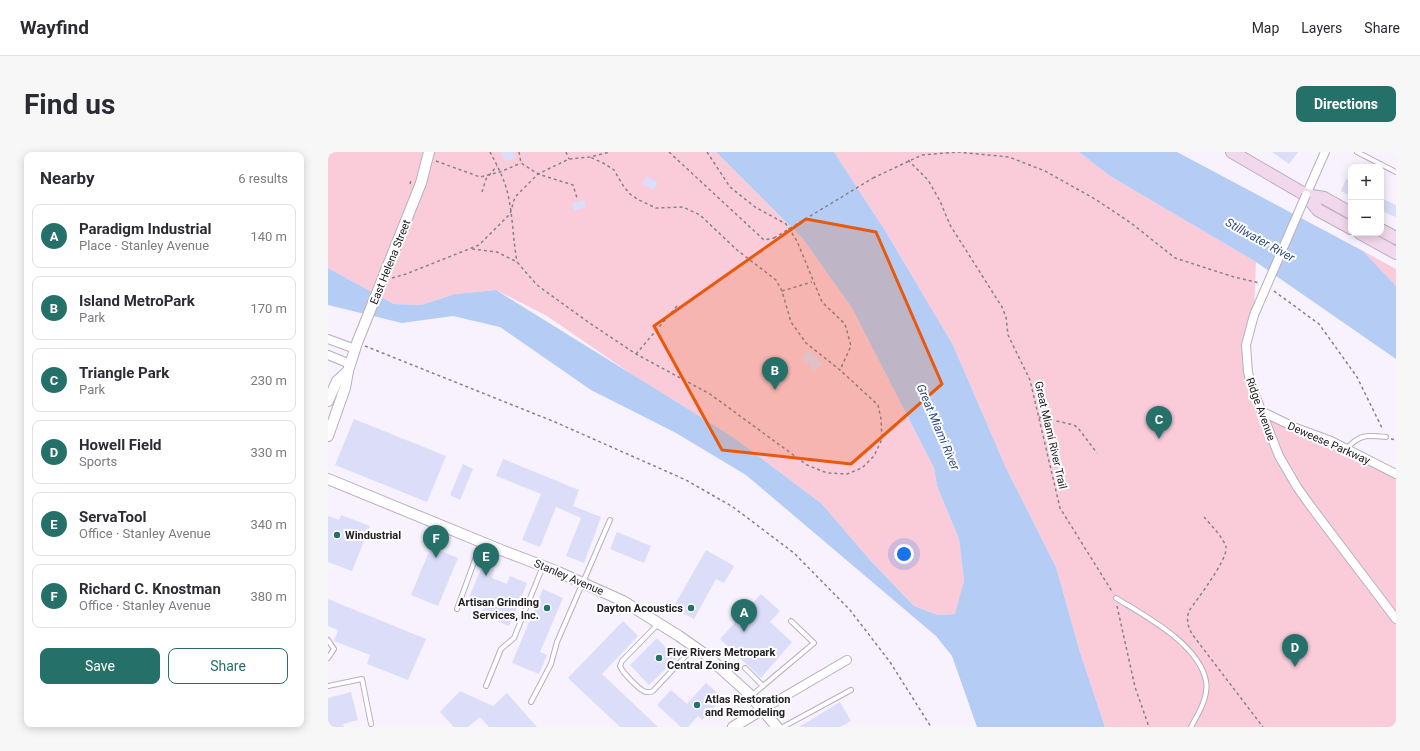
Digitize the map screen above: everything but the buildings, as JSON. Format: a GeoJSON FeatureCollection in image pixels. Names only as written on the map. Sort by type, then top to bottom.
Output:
{"type":"FeatureCollection","features":[{"type":"Feature","properties":{"kind":"main road"},"geometry":{"type":"LineString","coordinates":[[1232,152],[1306,195],[1324,198],[1348,211]]}},
{"type":"Feature","properties":{"kind":"main road"},"geometry":{"type":"LineString","coordinates":[[1306,195],[1318,210],[1348,226]]}},
{"type":"Feature","properties":{"kind":"main road"},"geometry":{"type":"LineString","coordinates":[[1384,232],[1396,238]]}},
{"type":"Feature","properties":{"kind":"main road"},"geometry":{"type":"LineString","coordinates":[[1365,236],[1396,253]]}},
{"type":"Feature","properties":{"kind":"street","name":"Ridge Avenue"},"geometry":{"type":"LineString","coordinates":[[1325,152],[1254,315],[1246,345],[1246,356],[1252,387],[1279,456],[1297,487],[1396,619]]}},
{"type":"Feature","properties":{"kind":"street","name":"East Helena Street"},"geometry":{"type":"LineString","coordinates":[[328,436],[345,388],[349,368],[411,210],[428,155]]}},
{"type":"Feature","properties":{"kind":"street"},"geometry":{"type":"LineString","coordinates":[[328,339],[358,344]]}},
{"type":"Feature","properties":{"kind":"street"},"geometry":{"type":"LineString","coordinates":[[328,355],[349,368]]}},
{"type":"Feature","properties":{"kind":"street","name":"East Helena Street"},"geometry":{"type":"LineString","coordinates":[[328,401],[337,381],[349,368]]}},
{"type":"Feature","properties":{"kind":"street","name":"Deweese Parkway"},"geometry":{"type":"LineString","coordinates":[[1261,411],[1346,449],[1396,474]]}},
{"type":"Feature","properties":{"kind":"street","name":"Stanley Avenue"},"geometry":{"type":"LineString","coordinates":[[328,479],[583,582],[623,601],[660,623],[694,646],[728,673],[763,709],[777,727]]}},
{"type":"Feature","properties":{"kind":"street"},"geometry":{"type":"LineString","coordinates":[[733,727],[847,660]]}},
{"type":"Feature","properties":{"kind":"lane"},"geometry":{"type":"LineString","coordinates":[[1357,152],[1396,172]]}},
{"type":"Feature","properties":{"kind":"lane"},"geometry":{"type":"LineString","coordinates":[[1346,449],[1355,439],[1367,435],[1386,437]]}},
{"type":"Feature","properties":{"kind":"lane"},"geometry":{"type":"LineString","coordinates":[[531,702],[551,664],[557,642],[610,520]]}},
{"type":"Feature","properties":{"kind":"lane"},"geometry":{"type":"LineString","coordinates":[[457,609],[481,542]]}},
{"type":"Feature","properties":{"kind":"lane"},"geometry":{"type":"LineString","coordinates":[[486,686],[501,649],[514,638],[543,566]]}},
{"type":"Feature","properties":{"kind":"lane"},"geometry":{"type":"LineString","coordinates":[[1116,598],[1175,636],[1200,666],[1206,682],[1203,704],[1191,727]]}},
{"type":"Feature","properties":{"kind":"lane"},"geometry":{"type":"LineString","coordinates":[[751,696],[814,643],[791,621]]}},
{"type":"Feature","properties":{"kind":"lane"},"geometry":{"type":"LineString","coordinates":[[660,623],[622,661],[620,666],[622,671],[642,690],[647,692],[653,691],[683,661],[694,646]]}},
{"type":"Feature","properties":{"kind":"lane"},"geometry":{"type":"LineString","coordinates":[[328,640],[334,649],[328,658]]}},
{"type":"Feature","properties":{"kind":"lane"},"geometry":{"type":"LineString","coordinates":[[745,668],[763,686]]}},
{"type":"Feature","properties":{"kind":"lane"},"geometry":{"type":"LineString","coordinates":[[328,686],[362,679],[371,724]]}},
{"type":"Feature","properties":{"kind":"lane"},"geometry":{"type":"LineString","coordinates":[[783,727],[851,690]]}},
{"type":"Feature","properties":{"kind":"path"},"geometry":{"type":"LineString","coordinates":[[490,152],[500,172],[508,194],[517,262]]}},
{"type":"Feature","properties":{"kind":"path"},"geometry":{"type":"LineString","coordinates":[[519,152],[521,163],[538,174],[573,185],[577,198]]}},
{"type":"Feature","properties":{"kind":"path"},"geometry":{"type":"LineString","coordinates":[[566,152],[569,159]]}},
{"type":"Feature","properties":{"kind":"path"},"geometry":{"type":"LineString","coordinates":[[383,281],[406,274],[472,248],[486,239],[510,214],[515,197],[538,174],[569,159],[590,158],[610,152]]}},
{"type":"Feature","properties":{"kind":"path"},"geometry":{"type":"LineString","coordinates":[[669,152],[764,240],[774,238],[873,178],[908,160],[922,155],[957,152],[995,154],[1021,160],[1051,174],[1095,199],[1131,223],[1175,258],[1221,273],[1261,283]]}},
{"type":"Feature","properties":{"kind":"path"},"geometry":{"type":"LineString","coordinates":[[707,152],[730,187],[755,207],[786,224],[797,241],[806,261],[812,282],[822,302],[845,324],[851,346],[840,370]]}},
{"type":"Feature","properties":{"kind":"path"},"geometry":{"type":"LineString","coordinates":[[428,155],[480,177],[500,172],[521,163]]}},
{"type":"Feature","properties":{"kind":"path"},"geometry":{"type":"LineString","coordinates":[[472,248],[497,252],[517,262],[538,285],[588,322],[636,354],[710,394],[806,465],[827,473],[847,474],[862,468],[874,456],[882,439],[881,419],[878,405],[840,370],[806,343],[791,322],[782,291],[776,280],[737,250],[700,215],[683,207],[656,208],[637,199],[624,187],[614,170],[605,164],[590,158]]}},
{"type":"Feature","properties":{"kind":"path","name":"Great Miami River Trail"},"geometry":{"type":"LineString","coordinates":[[908,160],[928,180],[940,201],[950,225],[1002,307],[1006,317],[1008,335],[1030,380],[1060,508],[1116,598],[1135,687],[1149,727]]}},
{"type":"Feature","properties":{"kind":"path"},"geometry":{"type":"LineString","coordinates":[[482,192],[486,179],[497,166]]}},
{"type":"Feature","properties":{"kind":"path"},"geometry":{"type":"LineString","coordinates":[[782,291],[812,282]]}},
{"type":"Feature","properties":{"kind":"path"},"geometry":{"type":"LineString","coordinates":[[1274,291],[1319,324],[1357,377],[1386,437],[1396,440]]}},
{"type":"Feature","properties":{"kind":"path"},"geometry":{"type":"LineString","coordinates":[[636,354],[677,306]]}},
{"type":"Feature","properties":{"kind":"path"},"geometry":{"type":"LineString","coordinates":[[358,344],[555,422],[686,480],[733,506],[794,552],[850,610],[890,662],[920,707],[931,727]]}},
{"type":"Feature","properties":{"kind":"path"},"geometry":{"type":"LineString","coordinates":[[1039,417],[1074,425],[1097,453]]}},
{"type":"Feature","properties":{"kind":"path"},"geometry":{"type":"LineString","coordinates":[[1204,517],[1225,544],[1226,551],[1222,562],[1189,611],[1188,625],[1192,634],[1263,727]]}},
{"type":"Feature","properties":{"kind":"highlighted area"},"geometry":{"type":"Polygon","coordinates":[[[806,219],[876,232],[942,384],[851,464],[722,450],[654,326],[806,219]]]}},
{"type":"Feature","properties":{"kind":"shaded area"},"geometry":{"type":"Polygon","coordinates":[[[328,152],[716,152],[803,239],[852,308],[934,468],[937,486],[959,539],[964,581],[956,614],[938,615],[914,606],[870,560],[822,504],[733,437],[640,380],[547,316],[496,290],[455,294],[421,305],[394,304],[328,268],[328,152]]]}},
{"type":"Feature","properties":{"kind":"shaded area"},"geometry":{"type":"Polygon","coordinates":[[[834,152],[1079,152],[1110,176],[1256,262],[1254,315],[1246,356],[1261,411],[1396,474],[1396,727],[1105,727],[1080,652],[1056,567],[1006,468],[953,345],[886,232],[834,152]]]}},
{"type":"Feature","properties":{"kind":"shaded area"},"geometry":{"type":"Polygon","coordinates":[[[1363,251],[1396,269],[1396,286],[1363,251]]]}},
{"type":"Feature","properties":{"kind":"water","name":"Great Miami River"},"geometry":{"type":"Polygon","coordinates":[[[716,152],[834,152],[886,232],[953,345],[1006,468],[1056,567],[1080,652],[1105,727],[977,727],[952,656],[936,636],[746,475],[676,433],[591,390],[500,327],[453,316],[402,323],[328,305],[328,268],[394,304],[421,305],[455,294],[496,290],[733,437],[822,504],[870,560],[914,606],[938,615],[955,614],[964,581],[959,539],[937,486],[934,468],[852,308],[803,239],[716,152]]]}},
{"type":"Feature","properties":{"kind":"water","name":"Stillwater River"},"geometry":{"type":"Polygon","coordinates":[[[1079,152],[1177,152],[1363,251],[1396,286],[1396,359],[1256,262],[1110,176],[1079,152]]]}},
{"type":"Feature","properties":{"kind":"place","name":"Island MetroPark"},"geometry":{"type":"Point","coordinates":[775,390]}},
{"type":"Feature","properties":{"kind":"place","name":"Triangle Park"},"geometry":{"type":"Point","coordinates":[1159,439]}},
{"type":"Feature","properties":{"kind":"place","name":"Windustrial"},"geometry":{"type":"Point","coordinates":[337,535]}},
{"type":"Feature","properties":{"kind":"place","name":"Richard C. Knostman"},"geometry":{"type":"Point","coordinates":[436,558]}},
{"type":"Feature","properties":{"kind":"place","name":"ServaTool"},"geometry":{"type":"Point","coordinates":[486,576]}},
{"type":"Feature","properties":{"kind":"place","name":"Artisan Grinding Services, Inc."},"geometry":{"type":"Point","coordinates":[547,608]}},
{"type":"Feature","properties":{"kind":"place","name":"Dayton Acoustics"},"geometry":{"type":"Point","coordinates":[691,608]}},
{"type":"Feature","properties":{"kind":"place","name":"Paradigm Industrial"},"geometry":{"type":"Point","coordinates":[744,632]}},
{"type":"Feature","properties":{"kind":"place","name":"Five Rivers Metropark Central Zoning"},"geometry":{"type":"Point","coordinates":[659,658]}},
{"type":"Feature","properties":{"kind":"place","name":"Howell Field"},"geometry":{"type":"Point","coordinates":[1295,667]}},
{"type":"Feature","properties":{"kind":"place","name":"Atlas Restoration and Remodeling"},"geometry":{"type":"Point","coordinates":[697,705]}}]}
